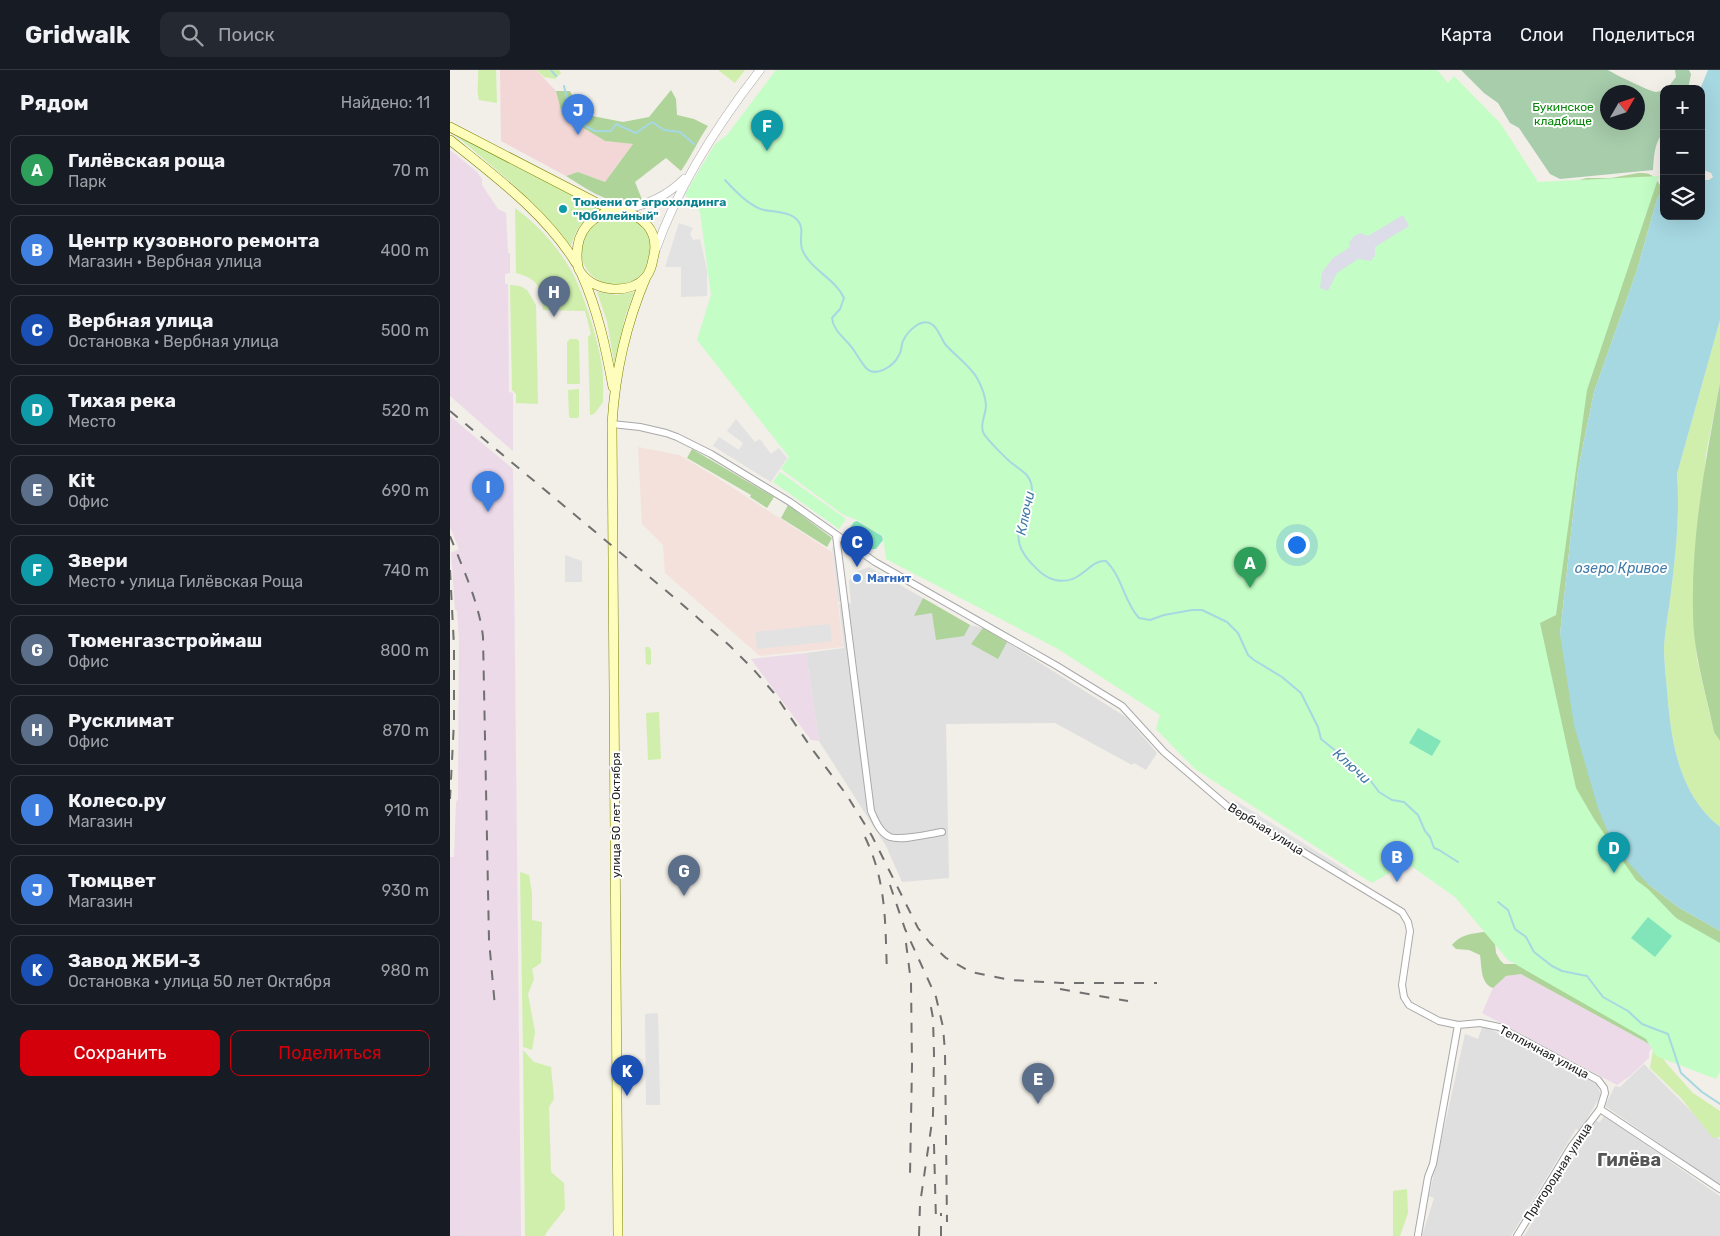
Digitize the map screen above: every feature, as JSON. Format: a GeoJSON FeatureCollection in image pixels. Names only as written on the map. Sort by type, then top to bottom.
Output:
{"type":"FeatureCollection","features":[{"type":"Feature","properties":{"kind":"main road"},"geometry":{"type":"LineString","coordinates":[[450,127],[596,203],[639,218],[649,227],[655,240],[655,251],[652,265],[637,298],[623,346],[614,395]]}},
{"type":"Feature","properties":{"kind":"main road"},"geometry":{"type":"LineString","coordinates":[[450,140],[532,209],[561,242],[579,269],[592,297],[598,317],[614,395]]}},
{"type":"Feature","properties":{"kind":"main road"},"geometry":{"type":"LineString","coordinates":[[618,210],[595,218],[582,231],[577,248],[579,269],[594,283],[608,288],[633,286],[646,277]]}},
{"type":"Feature","properties":{"kind":"main road","name":"улица 50 лет Октября"},"geometry":{"type":"LineString","coordinates":[[614,395],[612,424],[618,1236]]}},
{"type":"Feature","properties":{"kind":"street"},"geometry":{"type":"LineString","coordinates":[[655,251],[671,212],[692,171],[737,100],[760,70]]}},
{"type":"Feature","properties":{"kind":"street"},"geometry":{"type":"LineString","coordinates":[[618,210],[651,202],[665,195],[692,171]]}},
{"type":"Feature","properties":{"kind":"street","name":"Вербная улица"},"geometry":{"type":"LineString","coordinates":[[612,424],[640,426],[666,433],[703,450],[780,495],[875,562],[1003,634],[1122,706],[1164,752],[1228,806],[1402,912],[1408,922],[1410,931],[1402,985],[1404,997],[1409,1005],[1427,1016],[1458,1025]]}},
{"type":"Feature","properties":{"kind":"street"},"geometry":{"type":"LineString","coordinates":[[836,535],[871,812],[876,825],[889,836],[903,838],[942,832]]}},
{"type":"Feature","properties":{"kind":"street","name":"Тепличная улица"},"geometry":{"type":"LineString","coordinates":[[1458,1025],[1480,1023],[1499,1027],[1598,1080],[1604,1088],[1605,1094],[1600,1109]]}},
{"type":"Feature","properties":{"kind":"street"},"geometry":{"type":"LineString","coordinates":[[1418,1235],[1458,1025]]}},
{"type":"Feature","properties":{"kind":"street"},"geometry":{"type":"LineString","coordinates":[[1600,1109],[1720,1189]]}},
{"type":"Feature","properties":{"kind":"street","name":"Пригородная улица"},"geometry":{"type":"LineString","coordinates":[[1517,1236],[1571,1147],[1600,1109]]}},
{"type":"Feature","properties":{"kind":"shaded area"},"geometry":{"type":"Polygon","coordinates":[[[500,70],[536,70],[556,91],[562,115],[605,141],[633,144],[605,182],[578,172],[566,176],[501,141],[500,70]]]}},
{"type":"Feature","properties":{"kind":"shaded area"},"geometry":{"type":"Polygon","coordinates":[[[450,150],[477,172],[482,179],[482,185],[498,209],[506,213],[510,273],[505,274],[505,284],[508,284],[509,392],[513,393],[513,451],[450,396],[450,150]]]}},
{"type":"Feature","properties":{"kind":"shaded area"},"geometry":{"type":"Polygon","coordinates":[[[1403,215],[1409,226],[1375,247],[1375,255],[1371,261],[1358,259],[1337,273],[1328,291],[1320,288],[1322,272],[1333,258],[1350,247],[1349,243],[1354,236],[1361,233],[1368,236],[1403,215]]]}},
{"type":"Feature","properties":{"kind":"shaded area"},"geometry":{"type":"Polygon","coordinates":[[[679,223],[693,228],[690,234],[693,240],[700,239],[707,270],[707,296],[681,297],[681,267],[665,267],[679,223]]]}},
{"type":"Feature","properties":{"kind":"shaded area"},"geometry":{"type":"Polygon","coordinates":[[[450,416],[513,469],[521,1236],[450,1236],[450,857],[454,857],[456,802],[458,799],[459,638],[451,553],[459,549],[450,527],[450,416]]]}},
{"type":"Feature","properties":{"kind":"shaded area"},"geometry":{"type":"Polygon","coordinates":[[[736,419],[755,442],[760,439],[771,454],[779,448],[787,458],[771,482],[713,446],[719,437],[739,450],[743,443],[727,431],[736,419]]]}},
{"type":"Feature","properties":{"kind":"shaded area"},"geometry":{"type":"Polygon","coordinates":[[[638,447],[679,455],[832,552],[843,647],[760,656],[665,573],[663,545],[642,524],[638,447]]]}},
{"type":"Feature","properties":{"kind":"shaded area"},"geometry":{"type":"Polygon","coordinates":[[[832,547],[836,547],[843,601],[838,602],[832,547]]]}},
{"type":"Feature","properties":{"kind":"shaded area"},"geometry":{"type":"Polygon","coordinates":[[[565,555],[582,561],[582,582],[565,582],[565,555]]]}},
{"type":"Feature","properties":{"kind":"shaded area"},"geometry":{"type":"Polygon","coordinates":[[[869,567],[970,625],[983,628],[1007,642],[1126,717],[1157,753],[1146,770],[1134,763],[1132,765],[1055,723],[946,724],[949,878],[902,882],[886,846],[819,741],[806,653],[844,648],[839,604],[851,603],[849,581],[856,572],[869,567]]]}},
{"type":"Feature","properties":{"kind":"shaded area"},"geometry":{"type":"Polygon","coordinates":[[[830,624],[832,641],[757,649],[755,632],[830,624]]]}},
{"type":"Feature","properties":{"kind":"shaded area"},"geometry":{"type":"Polygon","coordinates":[[[806,653],[819,741],[811,740],[751,659],[806,653]]]}},
{"type":"Feature","properties":{"kind":"shaded area"},"geometry":{"type":"Polygon","coordinates":[[[1236,801],[1348,871],[1348,877],[1230,804],[1236,801]]]}},
{"type":"Feature","properties":{"kind":"shaded area"},"geometry":{"type":"Polygon","coordinates":[[[1521,974],[1653,1046],[1649,1052],[1649,1058],[1630,1076],[1617,1085],[1482,1013],[1493,988],[1506,976],[1521,974]]]}},
{"type":"Feature","properties":{"kind":"shaded area"},"geometry":{"type":"Polygon","coordinates":[[[658,1013],[660,1105],[646,1105],[645,1014],[658,1013]]]}},
{"type":"Feature","properties":{"kind":"shaded area"},"geometry":{"type":"Polygon","coordinates":[[[1482,1028],[1488,1028],[1596,1083],[1601,1095],[1580,1130],[1576,1129],[1511,1236],[1422,1236],[1434,1198],[1429,1196],[1465,1034],[1478,1039],[1482,1028]]]}},
{"type":"Feature","properties":{"kind":"shaded area"},"geometry":{"type":"Polygon","coordinates":[[[1644,1064],[1720,1140],[1720,1185],[1605,1106],[1615,1086],[1620,1087],[1644,1064]]]}},
{"type":"Feature","properties":{"kind":"shaded area"},"geometry":{"type":"Polygon","coordinates":[[[1604,1116],[1720,1196],[1720,1236],[1524,1236],[1596,1121],[1600,1122],[1604,1116]]]}},
{"type":"Feature","properties":{"kind":"green space"},"geometry":{"type":"Polygon","coordinates":[[[478,70],[496,70],[497,103],[479,100],[478,70]]]}},
{"type":"Feature","properties":{"kind":"green space"},"geometry":{"type":"Polygon","coordinates":[[[536,70],[559,70],[561,73],[555,79],[544,77],[536,70]]]}},
{"type":"Feature","properties":{"kind":"green space"},"geometry":{"type":"Polygon","coordinates":[[[718,70],[745,70],[735,83],[718,70]]]}},
{"type":"Feature","properties":{"kind":"green space"},"geometry":{"type":"Polygon","coordinates":[[[776,70],[1437,70],[1448,83],[1454,76],[1501,124],[1538,182],[1659,176],[1587,390],[1556,615],[1540,623],[1576,788],[1594,819],[1636,880],[1648,889],[1676,918],[1720,943],[1720,1072],[1716,1079],[1656,1056],[1646,1039],[1508,960],[1455,897],[1407,863],[1372,883],[1195,769],[1156,729],[1160,715],[1058,649],[886,559],[883,536],[857,520],[842,514],[781,469],[789,457],[697,340],[711,295],[700,212],[685,194],[715,144],[727,135],[776,70]]]}},
{"type":"Feature","properties":{"kind":"green space","name":"Букинское кладбище"},"geometry":{"type":"Polygon","coordinates":[[[1461,70],[1608,70],[1639,85],[1600,85],[1600,130],[1645,130],[1645,88],[1657,92],[1660,91],[1660,137],[1656,145],[1653,170],[1560,179],[1550,174],[1519,128],[1510,123],[1498,103],[1484,93],[1461,70]]]}},
{"type":"Feature","properties":{"kind":"green space"},"geometry":{"type":"Polygon","coordinates":[[[1675,70],[1689,70],[1691,74],[1689,85],[1670,85],[1676,77],[1675,70]]]}},
{"type":"Feature","properties":{"kind":"green space"},"geometry":{"type":"Polygon","coordinates":[[[671,90],[676,99],[677,115],[694,119],[708,126],[681,171],[666,158],[635,182],[643,202],[632,203],[622,203],[602,197],[566,176],[578,172],[605,182],[633,144],[605,141],[562,115],[556,91],[570,91],[582,114],[623,122],[649,117],[671,90]]]}},
{"type":"Feature","properties":{"kind":"green space"},"geometry":{"type":"Polygon","coordinates":[[[450,131],[602,209],[582,223],[571,246],[529,199],[450,131]]]}},
{"type":"Feature","properties":{"kind":"green space"},"geometry":{"type":"Polygon","coordinates":[[[1638,173],[1651,175],[1660,185],[1660,194],[1657,199],[1637,270],[1594,392],[1578,470],[1560,634],[1648,884],[1678,907],[1720,931],[1720,945],[1694,932],[1632,884],[1569,789],[1509,489],[1560,185],[1587,178],[1611,178],[1638,173]]]}},
{"type":"Feature","properties":{"kind":"green space"},"geometry":{"type":"Polygon","coordinates":[[[515,208],[538,227],[558,251],[574,276],[584,299],[603,371],[603,402],[594,414],[590,415],[588,337],[591,334],[585,311],[543,310],[540,290],[530,278],[516,273],[515,208]]]}},
{"type":"Feature","properties":{"kind":"green space"},"geometry":{"type":"Polygon","coordinates":[[[616,215],[635,221],[645,231],[651,250],[645,269],[635,279],[616,285],[597,279],[587,269],[581,250],[587,231],[597,221],[616,215]]]}},
{"type":"Feature","properties":{"kind":"green space"},"geometry":{"type":"Polygon","coordinates":[[[510,285],[520,286],[527,290],[536,305],[538,404],[516,403],[516,394],[512,390],[510,285]]]}},
{"type":"Feature","properties":{"kind":"green space"},"geometry":{"type":"Polygon","coordinates":[[[597,292],[617,295],[634,292],[625,317],[615,362],[607,321],[597,292]]]}},
{"type":"Feature","properties":{"kind":"green space"},"geometry":{"type":"Polygon","coordinates":[[[1720,320],[1720,383],[1706,454],[1693,613],[1697,659],[1714,732],[1720,741],[1720,827],[1706,814],[1695,799],[1679,765],[1671,728],[1664,648],[1677,533],[1677,474],[1720,320]]]}},
{"type":"Feature","properties":{"kind":"green space"},"geometry":{"type":"Polygon","coordinates":[[[570,339],[577,339],[579,341],[580,384],[567,384],[567,342],[570,339]]]}},
{"type":"Feature","properties":{"kind":"green space"},"geometry":{"type":"Polygon","coordinates":[[[1720,383],[1720,741],[1714,732],[1700,672],[1695,642],[1693,583],[1700,497],[1720,383]]]}},
{"type":"Feature","properties":{"kind":"green space"},"geometry":{"type":"Polygon","coordinates":[[[579,389],[579,416],[578,418],[570,418],[568,390],[579,389]]]}},
{"type":"Feature","properties":{"kind":"green space"},"geometry":{"type":"Polygon","coordinates":[[[692,449],[774,497],[767,508],[750,497],[751,495],[687,458],[692,449]]]}},
{"type":"Feature","properties":{"kind":"green space"},"geometry":{"type":"Polygon","coordinates":[[[780,472],[846,519],[839,529],[773,482],[780,472]]]}},
{"type":"Feature","properties":{"kind":"green space"},"geometry":{"type":"Polygon","coordinates":[[[788,505],[832,538],[827,547],[781,518],[788,505]]]}},
{"type":"Feature","properties":{"kind":"green space"},"geometry":{"type":"Polygon","coordinates":[[[857,521],[882,536],[883,540],[876,549],[872,549],[849,534],[849,529],[857,521]]]}},
{"type":"Feature","properties":{"kind":"green space"},"geometry":{"type":"Polygon","coordinates":[[[923,598],[970,625],[964,636],[936,640],[932,613],[914,616],[923,598]]]}},
{"type":"Feature","properties":{"kind":"green space"},"geometry":{"type":"Polygon","coordinates":[[[983,628],[1007,642],[998,659],[971,644],[983,628]]]}},
{"type":"Feature","properties":{"kind":"green space"},"geometry":{"type":"Polygon","coordinates":[[[645,647],[649,647],[651,650],[650,665],[646,664],[645,647]]]}},
{"type":"Feature","properties":{"kind":"green space"},"geometry":{"type":"Polygon","coordinates":[[[659,712],[661,759],[648,760],[646,713],[659,712]]]}},
{"type":"Feature","properties":{"kind":"green space"},"geometry":{"type":"Polygon","coordinates":[[[1418,728],[1441,741],[1432,756],[1409,743],[1418,728]]]}},
{"type":"Feature","properties":{"kind":"green space"},"geometry":{"type":"Polygon","coordinates":[[[520,872],[529,875],[532,893],[532,920],[542,922],[541,963],[532,969],[534,979],[528,994],[535,1032],[532,1050],[523,1047],[520,872]]]}},
{"type":"Feature","properties":{"kind":"green space"},"geometry":{"type":"Polygon","coordinates":[[[1648,917],[1672,936],[1655,957],[1631,938],[1648,917]]]}},
{"type":"Feature","properties":{"kind":"green space"},"geometry":{"type":"Polygon","coordinates":[[[1483,932],[1489,933],[1495,943],[1496,953],[1504,964],[1519,964],[1643,1032],[1653,1046],[1521,974],[1506,976],[1493,988],[1489,986],[1482,974],[1480,955],[1469,950],[1456,949],[1452,945],[1462,937],[1483,932]]]}},
{"type":"Feature","properties":{"kind":"green space"},"geometry":{"type":"Polygon","coordinates":[[[1654,1045],[1667,1064],[1693,1093],[1720,1111],[1720,1137],[1713,1138],[1681,1098],[1650,1068],[1654,1045]]]}},
{"type":"Feature","properties":{"kind":"green space"},"geometry":{"type":"Polygon","coordinates":[[[523,1050],[534,1062],[551,1067],[554,1099],[549,1107],[551,1172],[564,1183],[565,1209],[545,1236],[525,1236],[523,1050]]]}},
{"type":"Feature","properties":{"kind":"green space"},"geometry":{"type":"Polygon","coordinates":[[[1407,1189],[1408,1213],[1400,1236],[1393,1236],[1393,1191],[1407,1189]]]}},
{"type":"Feature","properties":{"kind":"water","name":"озеро Кривое"},"geometry":{"type":"Polygon","coordinates":[[[1708,70],[1720,70],[1720,320],[1677,474],[1677,533],[1664,648],[1671,728],[1679,765],[1695,799],[1706,814],[1720,827],[1720,931],[1678,907],[1648,884],[1627,861],[1610,837],[1598,808],[1574,725],[1560,634],[1578,470],[1594,392],[1637,270],[1657,199],[1660,195],[1660,220],[1705,220],[1705,180],[1713,177],[1711,173],[1705,171],[1705,85],[1702,85],[1708,70]]]}},
{"type":"Feature","properties":{"kind":"waterway","name":"Ключи"},"geometry":{"type":"LineString","coordinates":[[551,70],[556,76]]}},
{"type":"Feature","properties":{"kind":"waterway","name":"Ключи"},"geometry":{"type":"LineString","coordinates":[[564,86],[572,119],[595,131],[611,131],[616,124],[636,133],[652,122],[664,130],[680,132],[694,144]]}},
{"type":"Feature","properties":{"kind":"waterway","name":"Ключи"},"geometry":{"type":"LineString","coordinates":[[725,180],[753,205],[764,210],[787,214],[798,221],[801,228],[801,245],[806,256],[835,285],[844,298],[840,309],[832,318],[833,323],[866,368],[875,372],[889,367],[897,359],[908,333],[915,326],[924,322],[933,325],[945,344],[972,370],[985,398],[986,409],[982,427],[984,434],[1030,480],[1032,494],[1019,531],[1019,540],[1022,551],[1039,571],[1051,579],[1064,581],[1078,576],[1100,561],[1106,561],[1116,574],[1134,612],[1139,618],[1150,620],[1164,615],[1202,610],[1227,622],[1238,633],[1248,655],[1282,677],[1301,693],[1318,727],[1321,739],[1367,776],[1379,792],[1392,800],[1404,802],[1418,815],[1434,848],[1458,862]]}},
{"type":"Feature","properties":{"kind":"waterway","name":"Ключи"},"geometry":{"type":"LineString","coordinates":[[1498,902],[1508,910],[1515,929],[1526,937],[1534,952],[1552,966],[1562,971],[1587,976],[1603,997],[1628,1011],[1642,1024],[1668,1034],[1681,1073],[1702,1092],[1720,1104]]}},
{"type":"Feature","properties":{"kind":"railway"},"geometry":{"type":"LineString","coordinates":[[450,411],[676,599],[730,646],[753,669],[774,693],[812,749],[846,794],[872,836],[918,928],[946,958],[971,972],[1010,980],[1061,983],[1157,983]]}},
{"type":"Feature","properties":{"kind":"railway"},"geometry":{"type":"LineString","coordinates":[[450,536],[474,598],[483,637],[489,940],[495,1007]]}},
{"type":"Feature","properties":{"kind":"railway"},"geometry":{"type":"LineString","coordinates":[[450,570],[454,646],[454,722],[450,799]]}},
{"type":"Feature","properties":{"kind":"railway"},"geometry":{"type":"LineString","coordinates":[[865,837],[877,871],[884,904],[887,973]]}},
{"type":"Feature","properties":{"kind":"railway"},"geometry":{"type":"LineString","coordinates":[[890,885],[905,929],[936,997],[943,1027],[947,1222]]}},
{"type":"Feature","properties":{"kind":"railway"},"geometry":{"type":"LineString","coordinates":[[906,943],[911,982],[910,1175]]}},
{"type":"Feature","properties":{"kind":"railway"},"geometry":{"type":"LineString","coordinates":[[1060,989],[1128,1001]]}},
{"type":"Feature","properties":{"kind":"railway"},"geometry":{"type":"LineString","coordinates":[[919,1236],[920,1204],[933,1115],[934,1054],[933,1018],[930,1002]]}},
{"type":"Feature","properties":{"kind":"railway"},"geometry":{"type":"LineString","coordinates":[[934,1144],[936,1221]]}},
{"type":"Feature","properties":{"kind":"railway"},"geometry":{"type":"LineString","coordinates":[[941,1213],[941,1236]]}},
{"type":"Feature","properties":{"kind":"place","name":"Тюмцвет"},"geometry":{"type":"Point","coordinates":[578,135]}},
{"type":"Feature","properties":{"kind":"place","name":"Звери"},"geometry":{"type":"Point","coordinates":[767,151]}},
{"type":"Feature","properties":{"kind":"place","name":"Тюмени от агрохолдинга \"Юбилейный\""},"geometry":{"type":"Point","coordinates":[563,209]}},
{"type":"Feature","properties":{"kind":"place","name":"Русклимат"},"geometry":{"type":"Point","coordinates":[554,317]}},
{"type":"Feature","properties":{"kind":"place","name":"Колесо.ру"},"geometry":{"type":"Point","coordinates":[488,512]}},
{"type":"Feature","properties":{"kind":"place","name":"Вербная улица"},"geometry":{"type":"Point","coordinates":[857,567]}},
{"type":"Feature","properties":{"kind":"place","name":"Магнит"},"geometry":{"type":"Point","coordinates":[857,578]}},
{"type":"Feature","properties":{"kind":"place","name":"Гилёвская роща"},"geometry":{"type":"Point","coordinates":[1250,588]}},
{"type":"Feature","properties":{"kind":"place","name":"Тихая река"},"geometry":{"type":"Point","coordinates":[1614,873]}},
{"type":"Feature","properties":{"kind":"place","name":"Центр кузовного ремонта"},"geometry":{"type":"Point","coordinates":[1397,882]}},
{"type":"Feature","properties":{"kind":"place","name":"Тюменгазстроймаш"},"geometry":{"type":"Point","coordinates":[684,896]}},
{"type":"Feature","properties":{"kind":"place","name":"Завод ЖБИ-3"},"geometry":{"type":"Point","coordinates":[627,1096]}},
{"type":"Feature","properties":{"kind":"place","name":"Kit"},"geometry":{"type":"Point","coordinates":[1038,1104]}},
{"type":"Feature","properties":{"kind":"district","name":"Гилёва"},"geometry":{"type":"Point","coordinates":[1629,1160]}}]}
